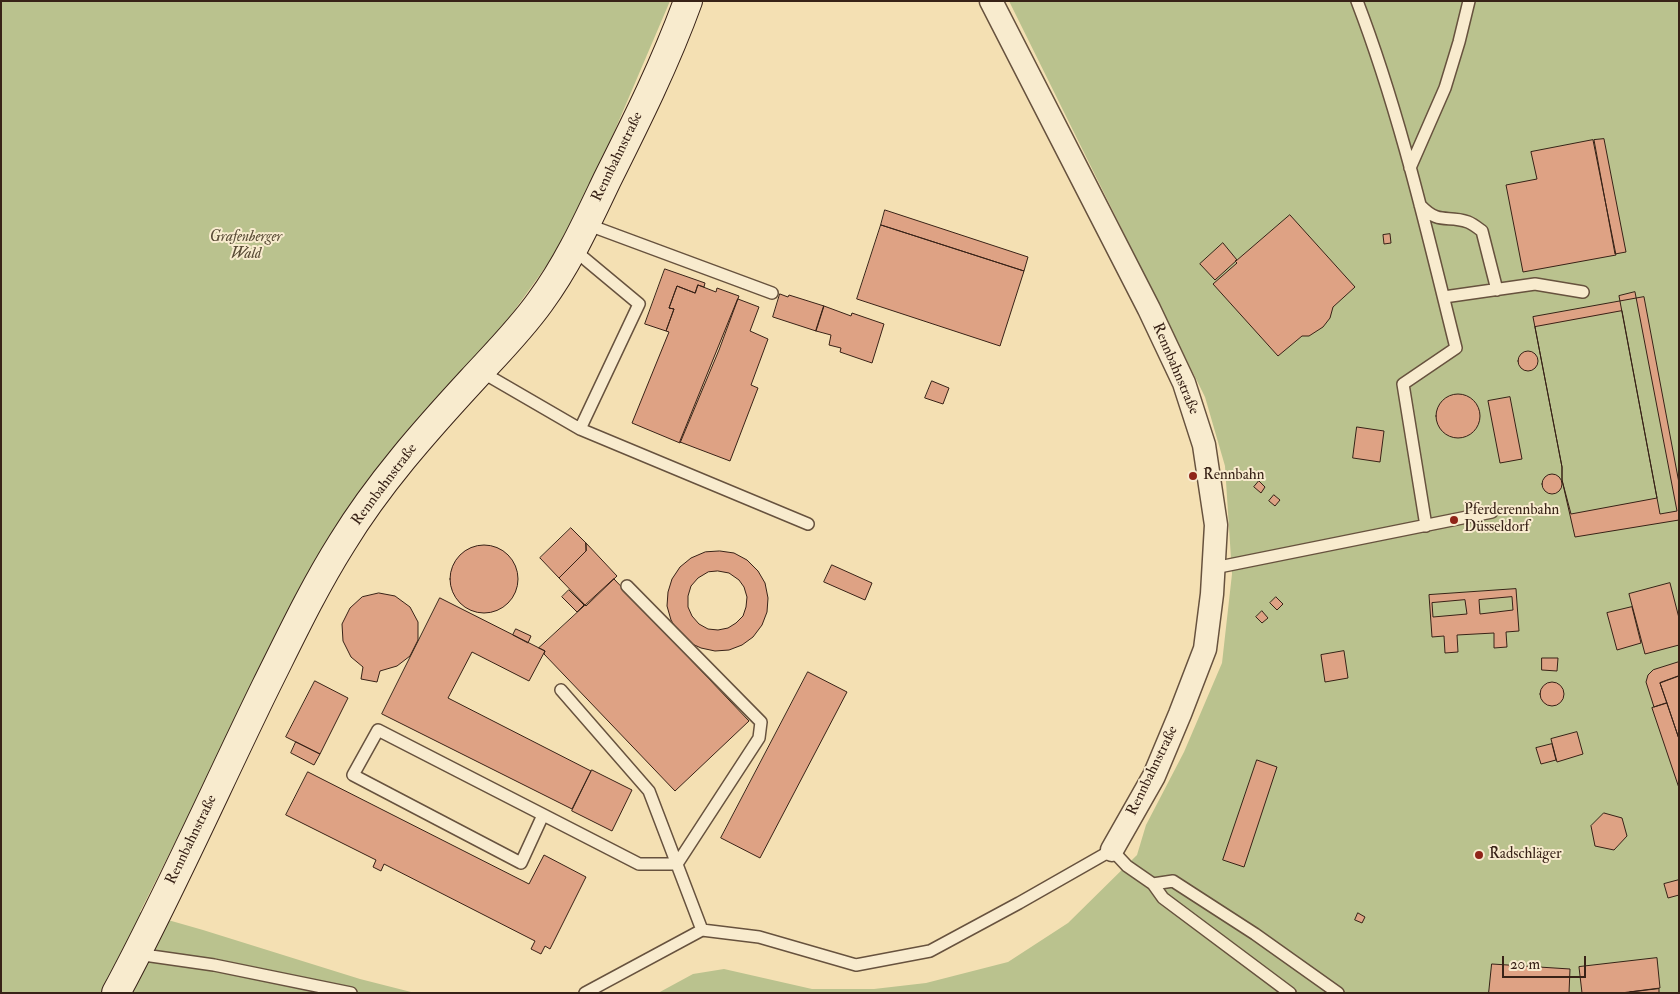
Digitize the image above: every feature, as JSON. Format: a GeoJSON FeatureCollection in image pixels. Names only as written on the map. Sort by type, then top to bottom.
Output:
{"type":"FeatureCollection","features":[{"type":"Feature","properties":{"kind":"street","name":"Rennbahnstraße"},"geometry":{"type":"LineString","coordinates":[[116,993],[137,954],[294,628],[338,549],[374,496],[435,421],[539,303],[560,272],[631,132],[688,1]]}},
{"type":"Feature","properties":{"kind":"street","name":"Rennbahnstraße"},"geometry":{"type":"LineString","coordinates":[[991,1],[1149,309],[1184,383],[1204,445],[1216,525],[1212,594],[1205,649],[1154,776],[1112,850]]}},
{"type":"Feature","properties":{"kind":"lane"},"geometry":{"type":"LineString","coordinates":[[1357,1],[1375,50],[1410,168],[1456,348],[1403,384],[1426,526]]}},
{"type":"Feature","properties":{"kind":"lane"},"geometry":{"type":"LineString","coordinates":[[1410,168],[1445,88],[1469,1]]}},
{"type":"Feature","properties":{"kind":"lane"},"geometry":{"type":"LineString","coordinates":[[1419,204],[1430,215],[1469,222],[1482,231],[1497,290]]}},
{"type":"Feature","properties":{"kind":"lane"},"geometry":{"type":"LineString","coordinates":[[586,224],[772,293]]}},
{"type":"Feature","properties":{"kind":"lane"},"geometry":{"type":"LineString","coordinates":[[573,249],[639,304],[580,429]]}},
{"type":"Feature","properties":{"kind":"lane"},"geometry":{"type":"LineString","coordinates":[[1444,297],[1535,284],[1583,292]]}},
{"type":"Feature","properties":{"kind":"lane"},"geometry":{"type":"LineString","coordinates":[[480,371],[580,429],[808,524]]}},
{"type":"Feature","properties":{"kind":"lane"},"geometry":{"type":"LineString","coordinates":[[1214,568],[1492,512]]}},
{"type":"Feature","properties":{"kind":"lane"},"geometry":{"type":"LineString","coordinates":[[627,586],[761,722],[759,738],[677,864]]}},
{"type":"Feature","properties":{"kind":"lane"},"geometry":{"type":"LineString","coordinates":[[562,690],[649,791],[702,930]]}},
{"type":"Feature","properties":{"kind":"lane"},"geometry":{"type":"LineString","coordinates":[[543,815],[521,864],[353,775],[378,730],[639,864],[677,864]]}},
{"type":"Feature","properties":{"kind":"lane"},"geometry":{"type":"LineString","coordinates":[[585,993],[702,930],[759,937],[856,965],[930,951],[1112,850],[1127,866],[1153,884],[1163,898],[1290,993]]}},
{"type":"Feature","properties":{"kind":"lane"},"geometry":{"type":"LineString","coordinates":[[1153,884],[1173,881],[1255,934],[1338,993]]}},
{"type":"Feature","properties":{"kind":"lane"},"geometry":{"type":"LineString","coordinates":[[137,954],[214,964],[351,993]]}},
{"type":"Feature","properties":{"kind":"green space","name":"Grafenberger Wald"},"geometry":{"type":"Polygon","coordinates":[[[1,1],[670,1],[597,172],[552,258],[506,322],[419,420],[304,586],[140,912],[360,979],[415,993],[1,993],[1,1]]]}},
{"type":"Feature","properties":{"kind":"green space","name":"Pferderennbahn Düsseldorf"},"geometry":{"type":"Polygon","coordinates":[[[1009,1],[1679,1],[1679,993],[658,993],[693,974],[724,969],[812,989],[874,989],[926,983],[1008,962],[1068,923],[1137,855],[1146,825],[1184,752],[1222,663],[1232,574],[1225,466],[1205,397],[1009,1]]]}},
{"type":"Feature","properties":{"kind":"building"},"geometry":{"type":"Polygon","coordinates":[[[1604,139],[1626,252],[1615,254],[1594,140],[1604,139]]]}},
{"type":"Feature","properties":{"kind":"building"},"geometry":{"type":"Polygon","coordinates":[[[1593,140],[1616,255],[1523,272],[1506,185],[1537,179],[1531,152],[1593,140]]]}},
{"type":"Feature","properties":{"kind":"building"},"geometry":{"type":"Polygon","coordinates":[[[885,210],[1028,257],[1024,271],[881,225],[885,210]]]}},
{"type":"Feature","properties":{"kind":"building"},"geometry":{"type":"Polygon","coordinates":[[[1290,215],[1355,287],[1333,307],[1330,318],[1323,327],[1309,336],[1302,336],[1278,356],[1213,284],[1237,263],[1235,261],[1290,215]]]}},
{"type":"Feature","properties":{"kind":"building"},"geometry":{"type":"Polygon","coordinates":[[[881,225],[1024,271],[1000,346],[857,299],[881,225]]]}},
{"type":"Feature","properties":{"kind":"building"},"geometry":{"type":"Polygon","coordinates":[[[1390,234],[1391,243],[1384,244],[1383,235],[1390,234]]]}},
{"type":"Feature","properties":{"kind":"building"},"geometry":{"type":"Polygon","coordinates":[[[1223,243],[1237,260],[1215,280],[1200,264],[1223,243]]]}},
{"type":"Feature","properties":{"kind":"building"},"geometry":{"type":"Polygon","coordinates":[[[665,269],[705,283],[704,287],[698,285],[695,293],[677,286],[669,308],[674,309],[666,331],[645,324],[665,269]]]}},
{"type":"Feature","properties":{"kind":"building"},"geometry":{"type":"Polygon","coordinates":[[[698,285],[716,292],[717,288],[739,296],[719,350],[680,443],[632,423],[669,332],[666,331],[674,309],[669,308],[677,286],[695,293],[698,285]]]}},
{"type":"Feature","properties":{"kind":"building"},"geometry":{"type":"Polygon","coordinates":[[[1635,292],[1677,511],[1660,514],[1619,296],[1635,292]]]}},
{"type":"Feature","properties":{"kind":"building"},"geometry":{"type":"Polygon","coordinates":[[[780,294],[824,306],[816,331],[773,317],[780,294]]]}},
{"type":"Feature","properties":{"kind":"building"},"geometry":{"type":"Polygon","coordinates":[[[1644,297],[1679,483],[1679,520],[1575,537],[1562,480],[1562,467],[1533,317],[1644,297]]]}},
{"type":"Feature","properties":{"kind":"building"},"geometry":{"type":"Polygon","coordinates":[[[738,299],[759,307],[750,331],[768,339],[751,385],[758,388],[730,461],[680,442],[738,299]]]}},
{"type":"Feature","properties":{"kind":"building"},"geometry":{"type":"Polygon","coordinates":[[[824,306],[851,316],[852,313],[884,324],[872,363],[840,352],[841,348],[829,345],[831,335],[816,331],[824,306]]]}},
{"type":"Feature","properties":{"kind":"building"},"geometry":{"type":"Polygon","coordinates":[[[1622,311],[1657,498],[1571,514],[1562,480],[1562,467],[1535,327],[1622,311]]]}},
{"type":"Feature","properties":{"kind":"building"},"geometry":{"type":"Polygon","coordinates":[[[1528,351],[1535,354],[1538,361],[1535,368],[1528,371],[1521,368],[1518,361],[1521,354],[1528,351]]]}},
{"type":"Feature","properties":{"kind":"building"},"geometry":{"type":"Polygon","coordinates":[[[932,381],[949,388],[943,404],[925,398],[932,381]]]}},
{"type":"Feature","properties":{"kind":"building"},"geometry":{"type":"Polygon","coordinates":[[[1458,394],[1470,398],[1476,404],[1480,416],[1476,428],[1470,434],[1458,438],[1446,434],[1440,428],[1436,416],[1440,404],[1446,398],[1458,394]]]}},
{"type":"Feature","properties":{"kind":"building"},"geometry":{"type":"Polygon","coordinates":[[[1510,397],[1522,459],[1500,463],[1488,401],[1510,397]]]}},
{"type":"Feature","properties":{"kind":"building"},"geometry":{"type":"Polygon","coordinates":[[[1357,427],[1384,431],[1380,462],[1353,458],[1357,427]]]}},
{"type":"Feature","properties":{"kind":"building"},"geometry":{"type":"Polygon","coordinates":[[[1552,474],[1559,477],[1562,484],[1559,491],[1552,494],[1545,491],[1542,484],[1545,477],[1552,474]]]}},
{"type":"Feature","properties":{"kind":"building"},"geometry":{"type":"Polygon","coordinates":[[[1259,481],[1265,487],[1261,493],[1254,487],[1259,481]]]}},
{"type":"Feature","properties":{"kind":"building"},"geometry":{"type":"Polygon","coordinates":[[[1274,495],[1280,500],[1275,506],[1269,501],[1274,495]]]}},
{"type":"Feature","properties":{"kind":"building"},"geometry":{"type":"Polygon","coordinates":[[[571,528],[586,543],[586,551],[559,578],[540,558],[571,528]]]}},
{"type":"Feature","properties":{"kind":"building"},"geometry":{"type":"Polygon","coordinates":[[[586,543],[617,576],[586,606],[559,578],[586,551],[586,543]]]}},
{"type":"Feature","properties":{"kind":"building"},"geometry":{"type":"Polygon","coordinates":[[[484,545],[497,547],[508,555],[516,566],[518,579],[516,592],[508,603],[497,611],[484,613],[471,611],[460,603],[452,592],[450,579],[452,566],[460,555],[471,547],[484,545]]]}},
{"type":"Feature","properties":{"kind":"building"},"geometry":{"type":"Polygon","coordinates":[[[720,551],[734,553],[747,560],[758,571],[765,583],[768,598],[767,612],[762,625],[753,637],[742,645],[729,650],[715,651],[701,648],[688,642],[678,632],[671,620],[667,606],[668,592],[672,579],[680,567],[691,558],[705,552],[720,551]],[[708,572],[698,578],[691,586],[688,596],[688,607],[692,616],[699,624],[708,629],[728,628],[743,616],[747,597],[744,587],[739,580],[729,573],[708,572]]]}},
{"type":"Feature","properties":{"kind":"building"},"geometry":{"type":"Polygon","coordinates":[[[832,565],[872,583],[865,600],[824,582],[832,565]]]}},
{"type":"Feature","properties":{"kind":"building"},"geometry":{"type":"Polygon","coordinates":[[[614,579],[749,721],[675,791],[544,654],[545,651],[539,648],[614,579]]]}},
{"type":"Feature","properties":{"kind":"building"},"geometry":{"type":"Polygon","coordinates":[[[1670,583],[1679,618],[1679,645],[1645,654],[1629,594],[1670,583]]]}},
{"type":"Feature","properties":{"kind":"building"},"geometry":{"type":"Polygon","coordinates":[[[1516,589],[1519,631],[1506,632],[1507,647],[1494,648],[1494,633],[1457,635],[1458,652],[1445,653],[1444,636],[1432,637],[1429,595],[1516,589]]]}},
{"type":"Feature","properties":{"kind":"building"},"geometry":{"type":"Polygon","coordinates":[[[569,590],[584,605],[577,612],[562,597],[569,590]]]}},
{"type":"Feature","properties":{"kind":"building"},"geometry":{"type":"Polygon","coordinates":[[[379,593],[395,596],[410,607],[418,622],[418,640],[410,656],[397,666],[380,671],[377,682],[361,679],[363,667],[351,657],[343,641],[342,624],[350,608],[362,597],[379,593]]]}},
{"type":"Feature","properties":{"kind":"building"},"geometry":{"type":"Polygon","coordinates":[[[1276,597],[1283,604],[1277,610],[1270,603],[1276,597]]]}},
{"type":"Feature","properties":{"kind":"building"},"geometry":{"type":"Polygon","coordinates":[[[1512,597],[1513,610],[1480,614],[1479,600],[1512,597]]]}},
{"type":"Feature","properties":{"kind":"building"},"geometry":{"type":"Polygon","coordinates":[[[440,598],[545,651],[529,681],[472,652],[448,698],[591,771],[572,809],[382,714],[440,598]]]}},
{"type":"Feature","properties":{"kind":"building"},"geometry":{"type":"Polygon","coordinates":[[[1465,600],[1467,614],[1433,617],[1432,603],[1465,600]]]}},
{"type":"Feature","properties":{"kind":"building"},"geometry":{"type":"Polygon","coordinates":[[[1632,607],[1641,643],[1617,650],[1607,613],[1632,607]]]}},
{"type":"Feature","properties":{"kind":"building"},"geometry":{"type":"Polygon","coordinates":[[[1262,611],[1268,618],[1262,623],[1256,617],[1262,611]]]}},
{"type":"Feature","properties":{"kind":"building"},"geometry":{"type":"Polygon","coordinates":[[[516,629],[531,636],[528,643],[513,635],[516,629]]]}},
{"type":"Feature","properties":{"kind":"building"},"geometry":{"type":"Polygon","coordinates":[[[1344,651],[1348,678],[1325,682],[1321,655],[1344,651]]]}},
{"type":"Feature","properties":{"kind":"building"},"geometry":{"type":"Polygon","coordinates":[[[1542,658],[1558,658],[1557,671],[1542,670],[1542,658]]]}},
{"type":"Feature","properties":{"kind":"building"},"geometry":{"type":"Polygon","coordinates":[[[1679,662],[1679,676],[1660,683],[1667,703],[1654,707],[1646,682],[1648,675],[1653,670],[1679,662]]]}},
{"type":"Feature","properties":{"kind":"building"},"geometry":{"type":"Polygon","coordinates":[[[808,672],[847,692],[760,858],[721,838],[808,672]]]}},
{"type":"Feature","properties":{"kind":"building"},"geometry":{"type":"Polygon","coordinates":[[[1679,676],[1679,739],[1660,683],[1679,676]]]}},
{"type":"Feature","properties":{"kind":"building"},"geometry":{"type":"Polygon","coordinates":[[[315,681],[348,698],[320,754],[286,737],[315,681]]]}},
{"type":"Feature","properties":{"kind":"building"},"geometry":{"type":"Polygon","coordinates":[[[1552,682],[1561,685],[1564,694],[1561,703],[1552,706],[1543,703],[1540,694],[1543,685],[1552,682]]]}},
{"type":"Feature","properties":{"kind":"building"},"geometry":{"type":"Polygon","coordinates":[[[1667,703],[1679,739],[1679,788],[1652,708],[1667,703]]]}},
{"type":"Feature","properties":{"kind":"building"},"geometry":{"type":"Polygon","coordinates":[[[1577,732],[1583,754],[1557,762],[1551,739],[1577,732]]]}},
{"type":"Feature","properties":{"kind":"building"},"geometry":{"type":"Polygon","coordinates":[[[296,742],[320,754],[314,765],[291,753],[296,742]]]}},
{"type":"Feature","properties":{"kind":"building"},"geometry":{"type":"Polygon","coordinates":[[[1552,744],[1556,760],[1541,764],[1536,748],[1552,744]]]}},
{"type":"Feature","properties":{"kind":"building"},"geometry":{"type":"Polygon","coordinates":[[[1257,760],[1277,767],[1244,867],[1223,860],[1257,760]]]}},
{"type":"Feature","properties":{"kind":"building"},"geometry":{"type":"Polygon","coordinates":[[[592,770],[632,790],[612,831],[572,811],[592,770]]]}},
{"type":"Feature","properties":{"kind":"building"},"geometry":{"type":"Polygon","coordinates":[[[308,772],[529,884],[544,855],[586,877],[550,949],[545,946],[541,954],[531,949],[535,941],[384,864],[381,871],[373,867],[376,860],[286,815],[308,772]]]}},
{"type":"Feature","properties":{"kind":"building"},"geometry":{"type":"Polygon","coordinates":[[[1604,813],[1622,818],[1627,836],[1614,850],[1595,846],[1591,826],[1604,813]]]}},
{"type":"Feature","properties":{"kind":"building"},"geometry":{"type":"Polygon","coordinates":[[[1679,880],[1679,895],[1668,898],[1664,884],[1679,880]]]}},
{"type":"Feature","properties":{"kind":"building"},"geometry":{"type":"Polygon","coordinates":[[[1358,913],[1365,917],[1362,923],[1355,920],[1358,913]]]}},
{"type":"Feature","properties":{"kind":"building"},"geometry":{"type":"Polygon","coordinates":[[[1657,958],[1660,988],[1621,993],[1582,993],[1579,967],[1657,958]]]}},
{"type":"Feature","properties":{"kind":"building"},"geometry":{"type":"Polygon","coordinates":[[[1492,964],[1570,969],[1569,993],[1489,993],[1492,964]]]}},
{"type":"Feature","properties":{"kind":"building"},"geometry":{"type":"Polygon","coordinates":[[[1659,989],[1659,993],[1630,992],[1659,989]]]}},
{"type":"Feature","properties":{"kind":"place","name":"Rennbahn"},"geometry":{"type":"Point","coordinates":[1193,476]}},
{"type":"Feature","properties":{"kind":"place","name":"Pferderennbahn Düsseldorf"},"geometry":{"type":"Point","coordinates":[1454,520]}},
{"type":"Feature","properties":{"kind":"place","name":"Radschläger"},"geometry":{"type":"Point","coordinates":[1479,855]}}]}
